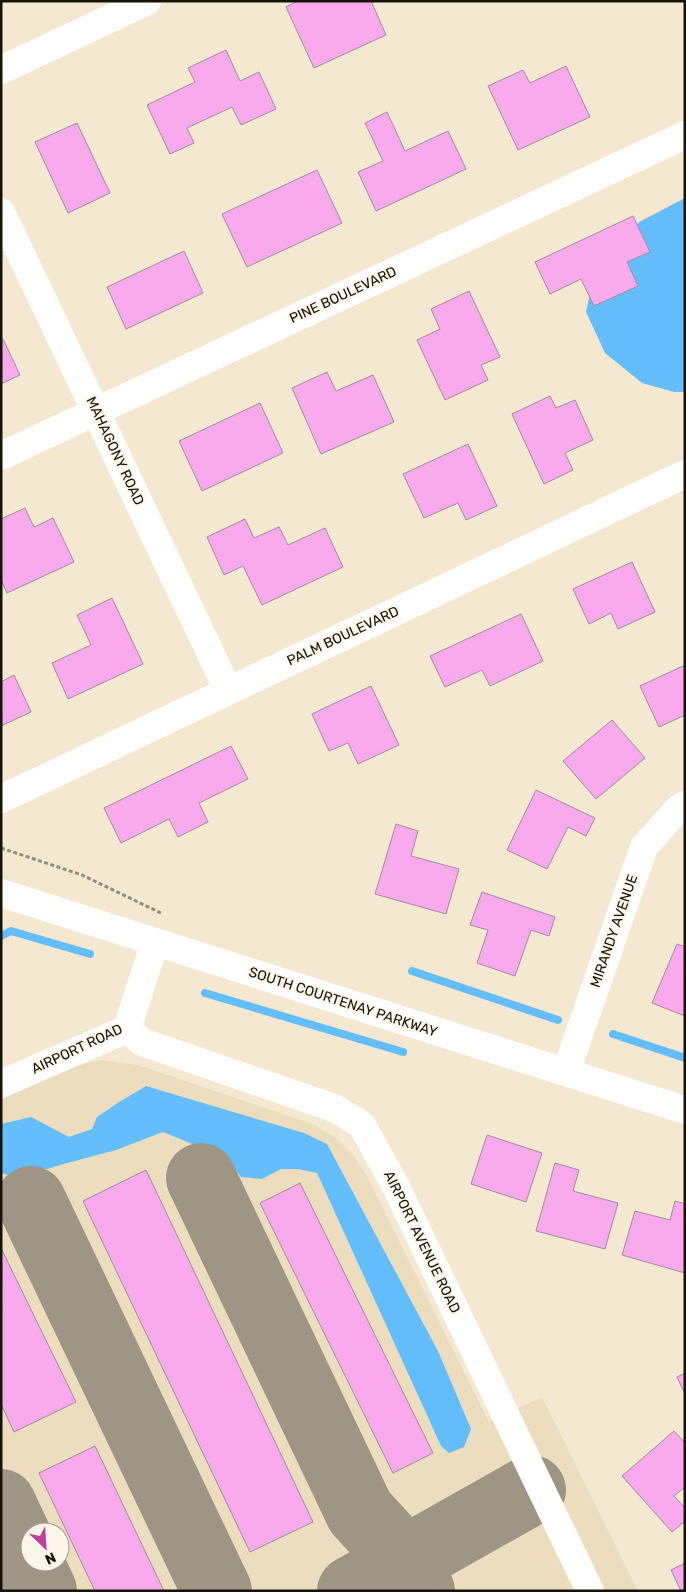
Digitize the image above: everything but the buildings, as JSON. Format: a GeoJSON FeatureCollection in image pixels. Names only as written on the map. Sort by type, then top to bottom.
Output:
{"type":"FeatureCollection","features":[{"type":"Feature","properties":{"kind":"street"},"geometry":{"type":"LineString","coordinates":[[1,70],[147,1]]}},
{"type":"Feature","properties":{"kind":"street","name":"PINE BOULEVARD"},"geometry":{"type":"LineString","coordinates":[[1,456],[685,135]]}},
{"type":"Feature","properties":{"kind":"street","name":"MAHAGONY ROAD"},"geometry":{"type":"LineString","coordinates":[[1,212],[228,690]]}},
{"type":"Feature","properties":{"kind":"street","name":"PALM BOULEVARD"},"geometry":{"type":"LineString","coordinates":[[1,799],[685,474]]}},
{"type":"Feature","properties":{"kind":"street","name":"MIRANDY AVENUE"},"geometry":{"type":"LineString","coordinates":[[566,1072],[644,847],[676,811],[685,805]]}},
{"type":"Feature","properties":{"kind":"street","name":"SOUTH COURTENAY PARKWAY"},"geometry":{"type":"LineString","coordinates":[[1,893],[685,1110]]}},
{"type":"Feature","properties":{"kind":"street","name":"AIRPORT ROAD"},"geometry":{"type":"LineString","coordinates":[[1,1084],[127,1029],[155,942]]}},
{"type":"Feature","properties":{"kind":"street","name":"AIRPORT AVENUE ROAD"},"geometry":{"type":"LineString","coordinates":[[127,1029],[142,1042],[334,1108],[362,1125],[396,1187],[590,1591]]}},
{"type":"Feature","properties":{"kind":"shaded area"},"geometry":{"type":"Polygon","coordinates":[[[103,1060],[138,1065],[313,1124],[336,1138],[354,1156],[367,1176],[489,1422],[542,1397],[638,1591],[1,1591],[1,1095],[77,1065],[103,1060]]]}},
{"type":"Feature","properties":{"kind":"water"},"geometry":{"type":"Polygon","coordinates":[[[685,198],[685,392],[674,392],[642,383],[605,353],[586,312],[599,252],[641,221],[685,198]]]}},
{"type":"Feature","properties":{"kind":"water"},"geometry":{"type":"Polygon","coordinates":[[[146,1086],[304,1133],[327,1144],[438,1351],[471,1429],[464,1447],[449,1453],[441,1446],[317,1173],[298,1169],[281,1169],[262,1179],[241,1177],[226,1158],[163,1132],[116,1150],[19,1178],[1,1173],[1,1124],[31,1117],[69,1137],[92,1129],[97,1117],[146,1086]]]}},
{"type":"Feature","properties":{"kind":"waterway"},"geometry":{"type":"LineString","coordinates":[[1,936],[11,931],[90,954]]}},
{"type":"Feature","properties":{"kind":"waterway"},"geometry":{"type":"LineString","coordinates":[[412,971],[558,1020]]}},
{"type":"Feature","properties":{"kind":"waterway"},"geometry":{"type":"LineString","coordinates":[[205,993],[403,1052]]}},
{"type":"Feature","properties":{"kind":"waterway"},"geometry":{"type":"LineString","coordinates":[[613,1034],[685,1058]]}},
{"type":"Feature","properties":{"kind":"taxiway"},"geometry":{"type":"LineString","coordinates":[[201,1178],[360,1512],[405,1561],[420,1591]]}},
{"type":"Feature","properties":{"kind":"taxiway"},"geometry":{"type":"LineString","coordinates":[[31,1201],[217,1591]]}},
{"type":"Feature","properties":{"kind":"taxiway"},"geometry":{"type":"LineString","coordinates":[[352,1591],[531,1490]]}},
{"type":"Feature","properties":{"kind":"taxiway"},"geometry":{"type":"LineString","coordinates":[[1,1504],[42,1591]]}}]}
